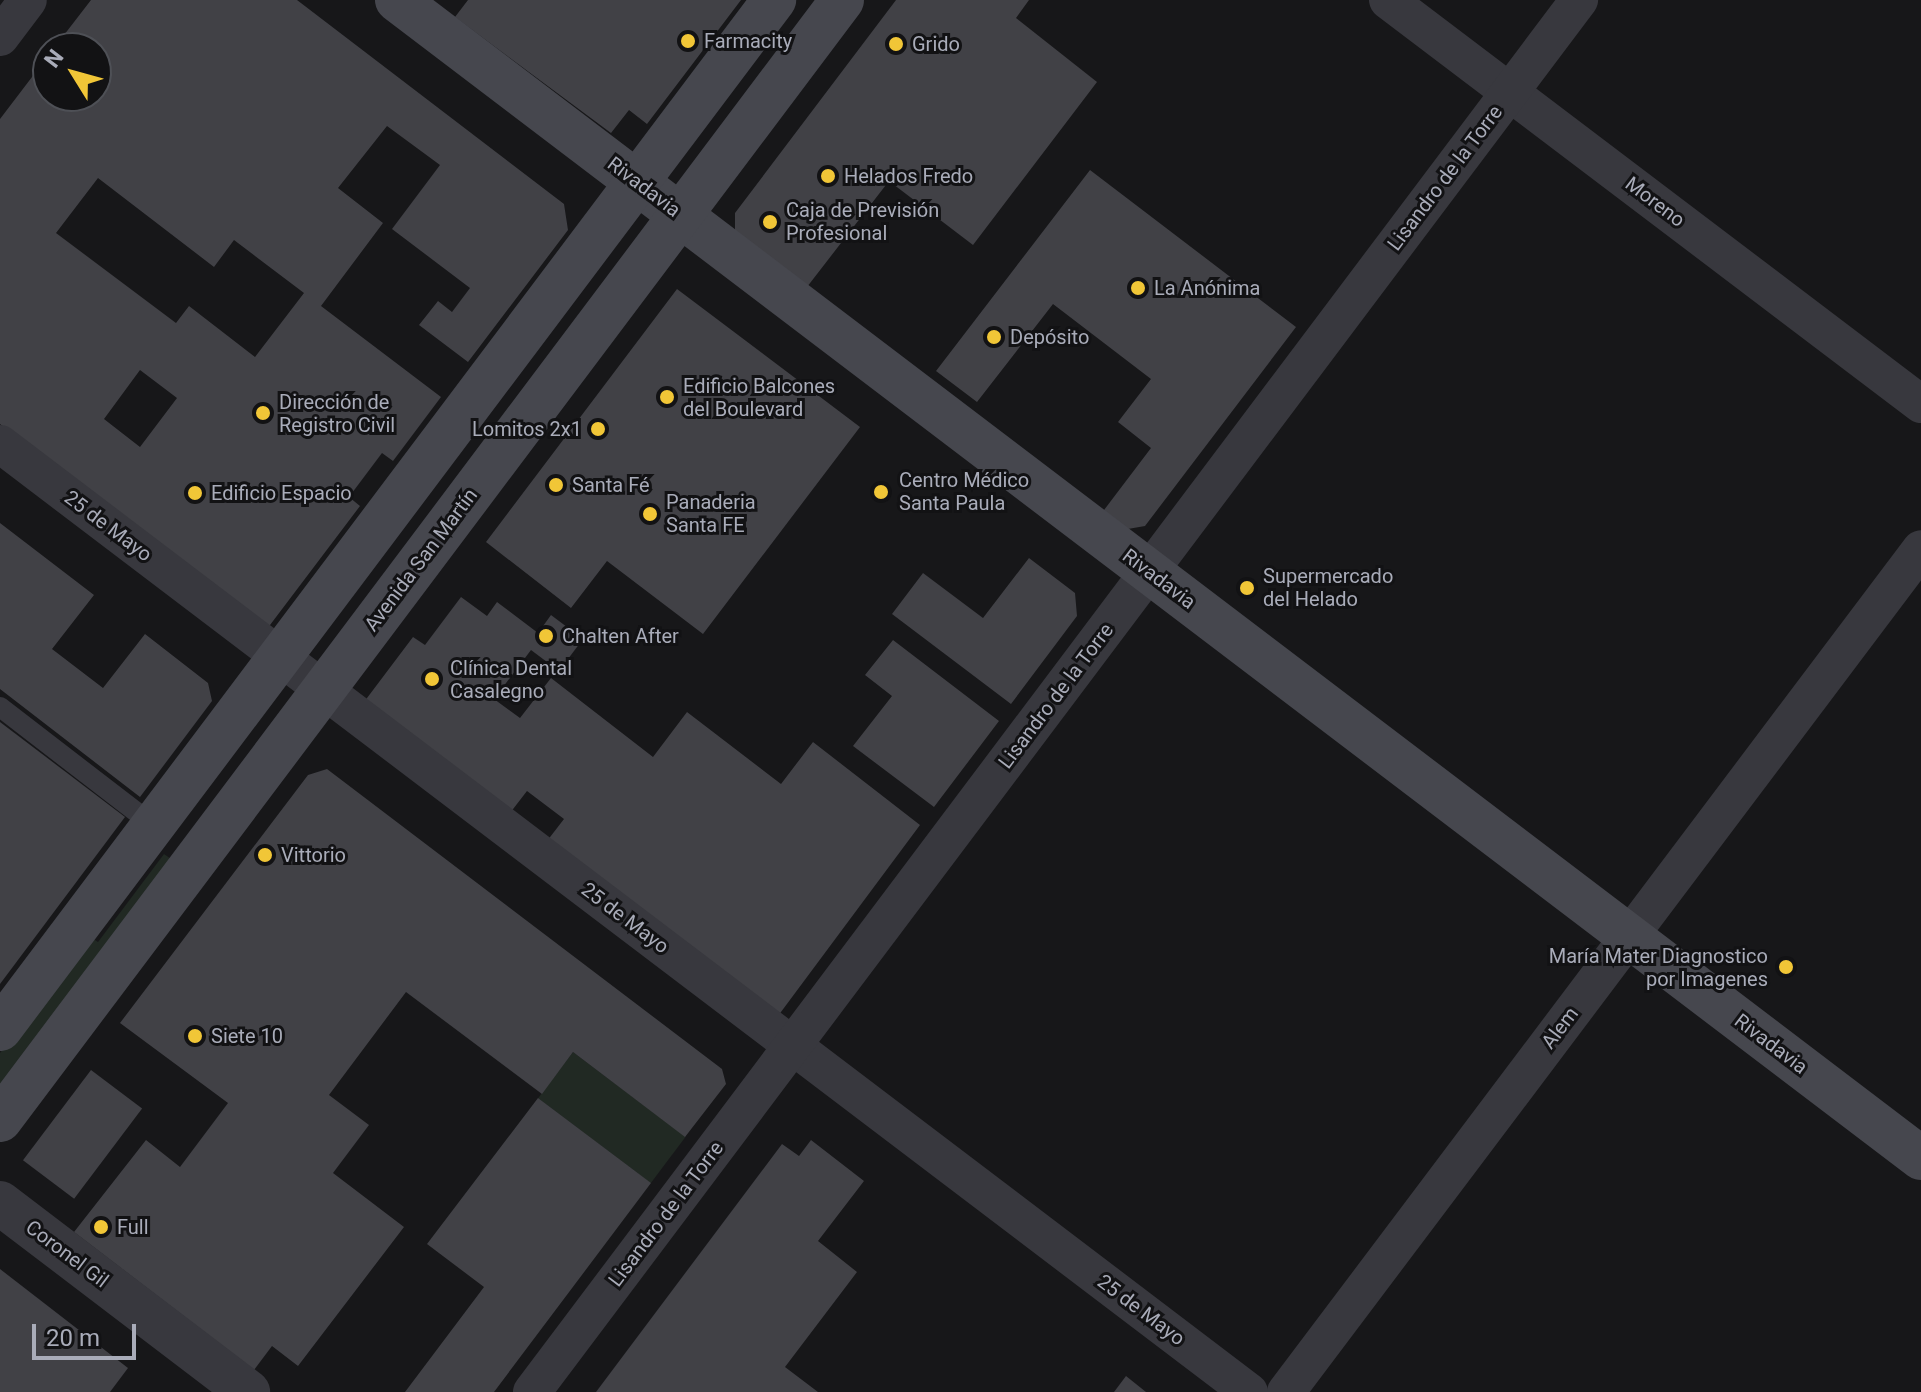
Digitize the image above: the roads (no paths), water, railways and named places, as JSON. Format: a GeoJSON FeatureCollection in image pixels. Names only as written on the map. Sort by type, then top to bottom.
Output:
{"type":"FeatureCollection","features":[{"type":"Feature","properties":{"kind":"main road","name":"Rivadavia"},"geometry":{"type":"LineString","coordinates":[[397,0],[1921,1158]]}},
{"type":"Feature","properties":{"kind":"main road"},"geometry":{"type":"LineString","coordinates":[[0,1029],[774,0]]}},
{"type":"Feature","properties":{"kind":"main road","name":"Avenida San Martín"},"geometry":{"type":"LineString","coordinates":[[0,1120],[842,0]]}},
{"type":"Feature","properties":{"kind":"street"},"geometry":{"type":"LineString","coordinates":[[0,37],[28,0]]}},
{"type":"Feature","properties":{"kind":"street","name":"Moreno"},"geometry":{"type":"LineString","coordinates":[[1388,0],[1921,404]]}},
{"type":"Feature","properties":{"kind":"street","name":"Lisandro de la Torre"},"geometry":{"type":"LineString","coordinates":[[532,1392],[1579,0]]}},
{"type":"Feature","properties":{"kind":"street","name":"25 de Mayo"},"geometry":{"type":"LineString","coordinates":[[0,444],[1249,1392]]}},
{"type":"Feature","properties":{"kind":"street","name":"Alem"},"geometry":{"type":"LineString","coordinates":[[1286,1392],[1921,549]]}},
{"type":"Feature","properties":{"kind":"street","name":"Coronel Gil"},"geometry":{"type":"LineString","coordinates":[[0,1203],[248,1392]]}},
{"type":"Feature","properties":{"kind":"lane"},"geometry":{"type":"LineString","coordinates":[[0,707],[153,825]]}},
{"type":"Feature","properties":{"kind":"place","name":"Farmacity"},"geometry":{"type":"Point","coordinates":[688,41]}},
{"type":"Feature","properties":{"kind":"place","name":"Grido"},"geometry":{"type":"Point","coordinates":[896,44]}},
{"type":"Feature","properties":{"kind":"place","name":"Helados Fredo"},"geometry":{"type":"Point","coordinates":[828,176]}},
{"type":"Feature","properties":{"kind":"place","name":"Caja de Previsión Profesional"},"geometry":{"type":"Point","coordinates":[770,222]}},
{"type":"Feature","properties":{"kind":"place","name":"La Anónima"},"geometry":{"type":"Point","coordinates":[1138,288]}},
{"type":"Feature","properties":{"kind":"place","name":"Depósito"},"geometry":{"type":"Point","coordinates":[994,337]}},
{"type":"Feature","properties":{"kind":"place","name":"Edificio Balcones del Boulevard"},"geometry":{"type":"Point","coordinates":[667,397]}},
{"type":"Feature","properties":{"kind":"place","name":"Dirección de Registro Civil"},"geometry":{"type":"Point","coordinates":[263,413]}},
{"type":"Feature","properties":{"kind":"place","name":"Lomitos 2x1"},"geometry":{"type":"Point","coordinates":[598,429]}},
{"type":"Feature","properties":{"kind":"place","name":"Santa Fé"},"geometry":{"type":"Point","coordinates":[556,485]}},
{"type":"Feature","properties":{"kind":"place","name":"Centro Médico Santa Paula"},"geometry":{"type":"Point","coordinates":[881,492]}},
{"type":"Feature","properties":{"kind":"place","name":"Edificio Espacio"},"geometry":{"type":"Point","coordinates":[195,493]}},
{"type":"Feature","properties":{"kind":"place","name":"Panaderia Santa FE"},"geometry":{"type":"Point","coordinates":[650,514]}},
{"type":"Feature","properties":{"kind":"place","name":"Supermercado del Helado"},"geometry":{"type":"Point","coordinates":[1247,588]}},
{"type":"Feature","properties":{"kind":"place","name":"Chalten After"},"geometry":{"type":"Point","coordinates":[546,636]}},
{"type":"Feature","properties":{"kind":"place","name":"Clínica Dental Casalegno"},"geometry":{"type":"Point","coordinates":[432,679]}},
{"type":"Feature","properties":{"kind":"place","name":"Vittorio"},"geometry":{"type":"Point","coordinates":[265,855]}},
{"type":"Feature","properties":{"kind":"place","name":"María Mater Diagnostico por Imagenes"},"geometry":{"type":"Point","coordinates":[1786,967]}},
{"type":"Feature","properties":{"kind":"place","name":"Siete 10"},"geometry":{"type":"Point","coordinates":[195,1036]}},
{"type":"Feature","properties":{"kind":"place","name":"Full"},"geometry":{"type":"Point","coordinates":[101,1227]}}]}
